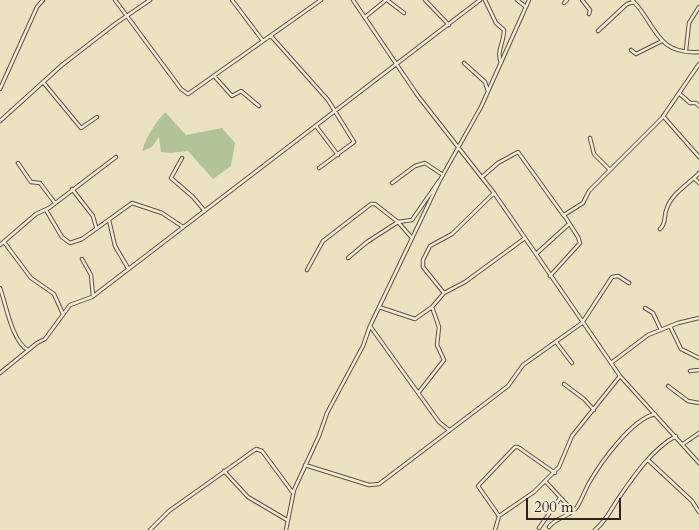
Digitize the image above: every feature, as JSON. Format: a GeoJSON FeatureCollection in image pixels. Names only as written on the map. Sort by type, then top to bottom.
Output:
{"type":"FeatureCollection","features":[{"type":"Feature","properties":{"kind":"street"},"geometry":{"type":"LineString","coordinates":[[0,89],[37,7],[43,0]]}},
{"type":"Feature","properties":{"kind":"street"},"geometry":{"type":"LineString","coordinates":[[115,0],[184,92],[191,93],[321,0]]}},
{"type":"Feature","properties":{"kind":"street"},"geometry":{"type":"LineString","coordinates":[[0,121],[43,82],[115,24],[150,0]]}},
{"type":"Feature","properties":{"kind":"street"},"geometry":{"type":"LineString","coordinates":[[232,0],[263,41]]}},
{"type":"Feature","properties":{"kind":"street"},"geometry":{"type":"LineString","coordinates":[[353,0],[457,148],[482,177],[620,376],[699,463]]}},
{"type":"Feature","properties":{"kind":"street"},"geometry":{"type":"LineString","coordinates":[[365,18],[386,0],[404,14]]}},
{"type":"Feature","properties":{"kind":"street"},"geometry":{"type":"LineString","coordinates":[[425,0],[448,24]]}},
{"type":"Feature","properties":{"kind":"street"},"geometry":{"type":"LineString","coordinates":[[0,373],[46,337],[62,314],[74,303],[93,296],[480,0]]}},
{"type":"Feature","properties":{"kind":"street"},"geometry":{"type":"LineString","coordinates":[[485,0],[496,23],[504,30],[504,38],[498,53],[501,63]]}},
{"type":"Feature","properties":{"kind":"street"},"geometry":{"type":"LineString","coordinates":[[518,0],[526,7]]}},
{"type":"Feature","properties":{"kind":"street"},"geometry":{"type":"LineString","coordinates":[[348,258],[367,242],[398,222],[412,220],[443,175],[488,92],[529,0]]}},
{"type":"Feature","properties":{"kind":"street"},"geometry":{"type":"LineString","coordinates":[[582,0],[590,10],[589,14]]}},
{"type":"Feature","properties":{"kind":"street"},"geometry":{"type":"LineString","coordinates":[[598,31],[633,1],[666,45],[699,52]]}},
{"type":"Feature","properties":{"kind":"street"},"geometry":{"type":"LineString","coordinates":[[686,50],[689,23],[699,7]]}},
{"type":"Feature","properties":{"kind":"street"},"geometry":{"type":"LineString","coordinates":[[271,36],[320,90],[354,143],[319,168]]}},
{"type":"Feature","properties":{"kind":"street"},"geometry":{"type":"LineString","coordinates":[[631,50],[636,54],[662,41]]}},
{"type":"Feature","properties":{"kind":"street"},"geometry":{"type":"LineString","coordinates":[[464,64],[486,82],[488,92]]}},
{"type":"Feature","properties":{"kind":"street"},"geometry":{"type":"LineString","coordinates":[[564,216],[583,203],[589,191],[664,116],[699,64]]}},
{"type":"Feature","properties":{"kind":"street"},"geometry":{"type":"LineString","coordinates":[[215,77],[232,96],[241,91],[259,106]]}},
{"type":"Feature","properties":{"kind":"street"},"geometry":{"type":"LineString","coordinates":[[43,82],[81,128],[97,117]]}},
{"type":"Feature","properties":{"kind":"street"},"geometry":{"type":"LineString","coordinates":[[680,94],[690,103],[696,103],[699,106]]}},
{"type":"Feature","properties":{"kind":"street"},"geometry":{"type":"LineString","coordinates":[[664,116],[699,157]]}},
{"type":"Feature","properties":{"kind":"street"},"geometry":{"type":"LineString","coordinates":[[316,126],[338,155]]}},
{"type":"Feature","properties":{"kind":"street"},"geometry":{"type":"LineString","coordinates":[[590,138],[594,154],[610,170]]}},
{"type":"Feature","properties":{"kind":"street"},"geometry":{"type":"LineString","coordinates":[[482,177],[498,163],[518,152],[564,216],[580,243],[550,276]]}},
{"type":"Feature","properties":{"kind":"street"},"geometry":{"type":"LineString","coordinates":[[0,245],[36,214],[46,210],[116,157]]}},
{"type":"Feature","properties":{"kind":"street"},"geometry":{"type":"LineString","coordinates":[[182,158],[171,178],[193,197],[204,210]]}},
{"type":"Feature","properties":{"kind":"street"},"geometry":{"type":"LineString","coordinates":[[18,163],[30,182],[40,183],[55,203]]}},
{"type":"Feature","properties":{"kind":"street"},"geometry":{"type":"LineString","coordinates":[[392,183],[415,166],[425,163],[443,175]]}},
{"type":"Feature","properties":{"kind":"street"},"geometry":{"type":"LineString","coordinates":[[660,229],[664,224],[668,205],[699,173]]}},
{"type":"Feature","properties":{"kind":"street"},"geometry":{"type":"LineString","coordinates":[[694,178],[699,183]]}},
{"type":"Feature","properties":{"kind":"street"},"geometry":{"type":"LineString","coordinates":[[286,530],[293,493],[327,412],[363,346],[370,326],[440,180]]}},
{"type":"Feature","properties":{"kind":"street"},"geometry":{"type":"LineString","coordinates":[[72,189],[93,216],[96,227]]}},
{"type":"Feature","properties":{"kind":"street"},"geometry":{"type":"LineString","coordinates":[[444,293],[423,267],[423,260],[430,246],[452,234],[494,194]]}},
{"type":"Feature","properties":{"kind":"street"},"geometry":{"type":"LineString","coordinates":[[46,210],[67,242],[76,242],[134,203],[167,215],[183,227]]}},
{"type":"Feature","properties":{"kind":"street"},"geometry":{"type":"LineString","coordinates":[[307,270],[323,241],[367,206],[375,204],[398,222],[412,238]]}},
{"type":"Feature","properties":{"kind":"street"},"geometry":{"type":"LineString","coordinates":[[109,220],[115,246],[128,268]]}},
{"type":"Feature","properties":{"kind":"street"},"geometry":{"type":"LineString","coordinates":[[536,254],[569,224]]}},
{"type":"Feature","properties":{"kind":"street"},"geometry":{"type":"LineString","coordinates":[[379,307],[413,319],[432,306],[444,293],[465,282],[525,238]]}},
{"type":"Feature","properties":{"kind":"street"},"geometry":{"type":"LineString","coordinates":[[4,242],[31,278],[54,294],[62,314]]}},
{"type":"Feature","properties":{"kind":"street"},"geometry":{"type":"LineString","coordinates":[[82,258],[91,275],[93,296]]}},
{"type":"Feature","properties":{"kind":"street"},"geometry":{"type":"LineString","coordinates":[[305,466],[376,486],[508,386],[523,365],[582,323],[612,277],[618,276],[629,283]]}},
{"type":"Feature","properties":{"kind":"street"},"geometry":{"type":"LineString","coordinates":[[0,288],[14,333],[22,346],[28,350]]}},
{"type":"Feature","properties":{"kind":"street"},"geometry":{"type":"LineString","coordinates":[[419,392],[444,360],[437,345],[439,327],[432,306]]}},
{"type":"Feature","properties":{"kind":"street"},"geometry":{"type":"LineString","coordinates":[[645,308],[653,313],[661,330]]}},
{"type":"Feature","properties":{"kind":"street"},"geometry":{"type":"LineString","coordinates":[[612,364],[640,340],[670,326],[699,318]]}},
{"type":"Feature","properties":{"kind":"street"},"geometry":{"type":"LineString","coordinates":[[370,326],[379,342],[419,392],[443,427],[450,430]]}},
{"type":"Feature","properties":{"kind":"street"},"geometry":{"type":"LineString","coordinates":[[670,326],[681,350],[699,358]]}},
{"type":"Feature","properties":{"kind":"street"},"geometry":{"type":"LineString","coordinates":[[556,342],[572,362]]}},
{"type":"Feature","properties":{"kind":"street"},"geometry":{"type":"LineString","coordinates":[[0,369],[6,368]]}},
{"type":"Feature","properties":{"kind":"street"},"geometry":{"type":"LineString","coordinates":[[690,371],[699,370]]}},
{"type":"Feature","properties":{"kind":"street"},"geometry":{"type":"LineString","coordinates":[[495,530],[499,516],[546,482],[555,473],[564,460],[572,436],[620,376]]}},
{"type":"Feature","properties":{"kind":"street"},"geometry":{"type":"LineString","coordinates":[[564,384],[584,399],[594,410]]}},
{"type":"Feature","properties":{"kind":"street"},"geometry":{"type":"LineString","coordinates":[[668,386],[688,401],[699,403]]}},
{"type":"Feature","properties":{"kind":"street"},"geometry":{"type":"LineString","coordinates":[[549,527],[556,520],[573,511],[599,467],[612,451],[642,419],[655,414]]}},
{"type":"Feature","properties":{"kind":"street"},"geometry":{"type":"LineString","coordinates":[[683,444],[699,433]]}},
{"type":"Feature","properties":{"kind":"street"},"geometry":{"type":"LineString","coordinates":[[595,530],[604,522],[620,496],[648,460],[676,436]]}},
{"type":"Feature","properties":{"kind":"street"},"geometry":{"type":"LineString","coordinates":[[499,516],[478,486],[515,447],[518,447],[555,473]]}},
{"type":"Feature","properties":{"kind":"street"},"geometry":{"type":"LineString","coordinates":[[150,530],[169,511],[251,451],[260,449],[293,493]]}},
{"type":"Feature","properties":{"kind":"street"},"geometry":{"type":"LineString","coordinates":[[648,460],[692,501],[699,512]]}},
{"type":"Feature","properties":{"kind":"street"},"geometry":{"type":"LineString","coordinates":[[224,471],[248,497],[288,520]]}},
{"type":"Feature","properties":{"kind":"street"},"geometry":{"type":"LineString","coordinates":[[546,482],[573,511]]}},
{"type":"Feature","properties":{"kind":"street"},"geometry":{"type":"LineString","coordinates":[[539,528],[560,498]]}},
{"type":"Feature","properties":{"kind":"green space"},"geometry":{"type":"Polygon","coordinates":[[[165,112],[186,135],[222,128],[235,143],[231,166],[213,179],[188,151],[161,152],[159,137],[152,147],[143,151],[148,136],[165,112]]]}}]}
